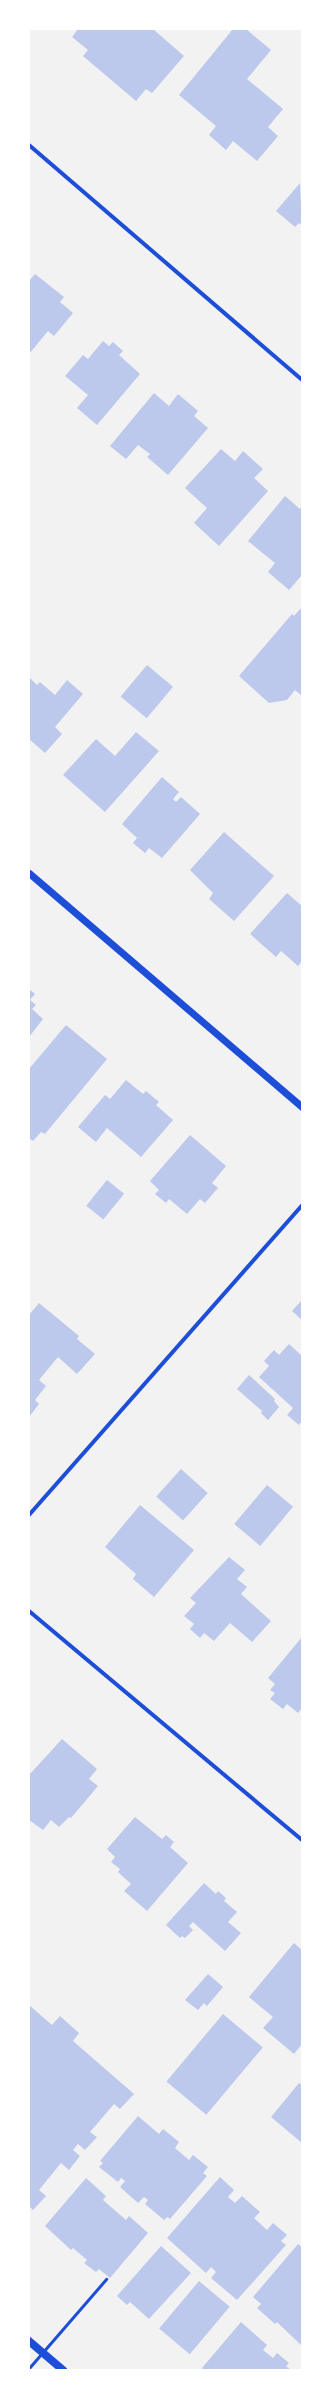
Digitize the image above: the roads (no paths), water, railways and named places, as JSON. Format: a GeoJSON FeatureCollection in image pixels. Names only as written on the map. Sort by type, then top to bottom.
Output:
{"type":"FeatureCollection","features":[{"type":"Feature","properties":{"kind":"main road"},"geometry":{"type":"LineString","coordinates":[[29,2341],[63,2370]]}},
{"type":"Feature","properties":{"kind":"street"},"geometry":{"type":"LineString","coordinates":[[29,145],[302,380]]}},
{"type":"Feature","properties":{"kind":"street"},"geometry":{"type":"LineString","coordinates":[[29,873],[302,1107]]}},
{"type":"Feature","properties":{"kind":"street"},"geometry":{"type":"LineString","coordinates":[[29,1515],[302,1205]]}},
{"type":"Feature","properties":{"kind":"street"},"geometry":{"type":"LineString","coordinates":[[29,1611],[302,1840]]}},
{"type":"Feature","properties":{"kind":"lane"},"geometry":{"type":"LineString","coordinates":[[29,2368],[106,2279]]}}]}
